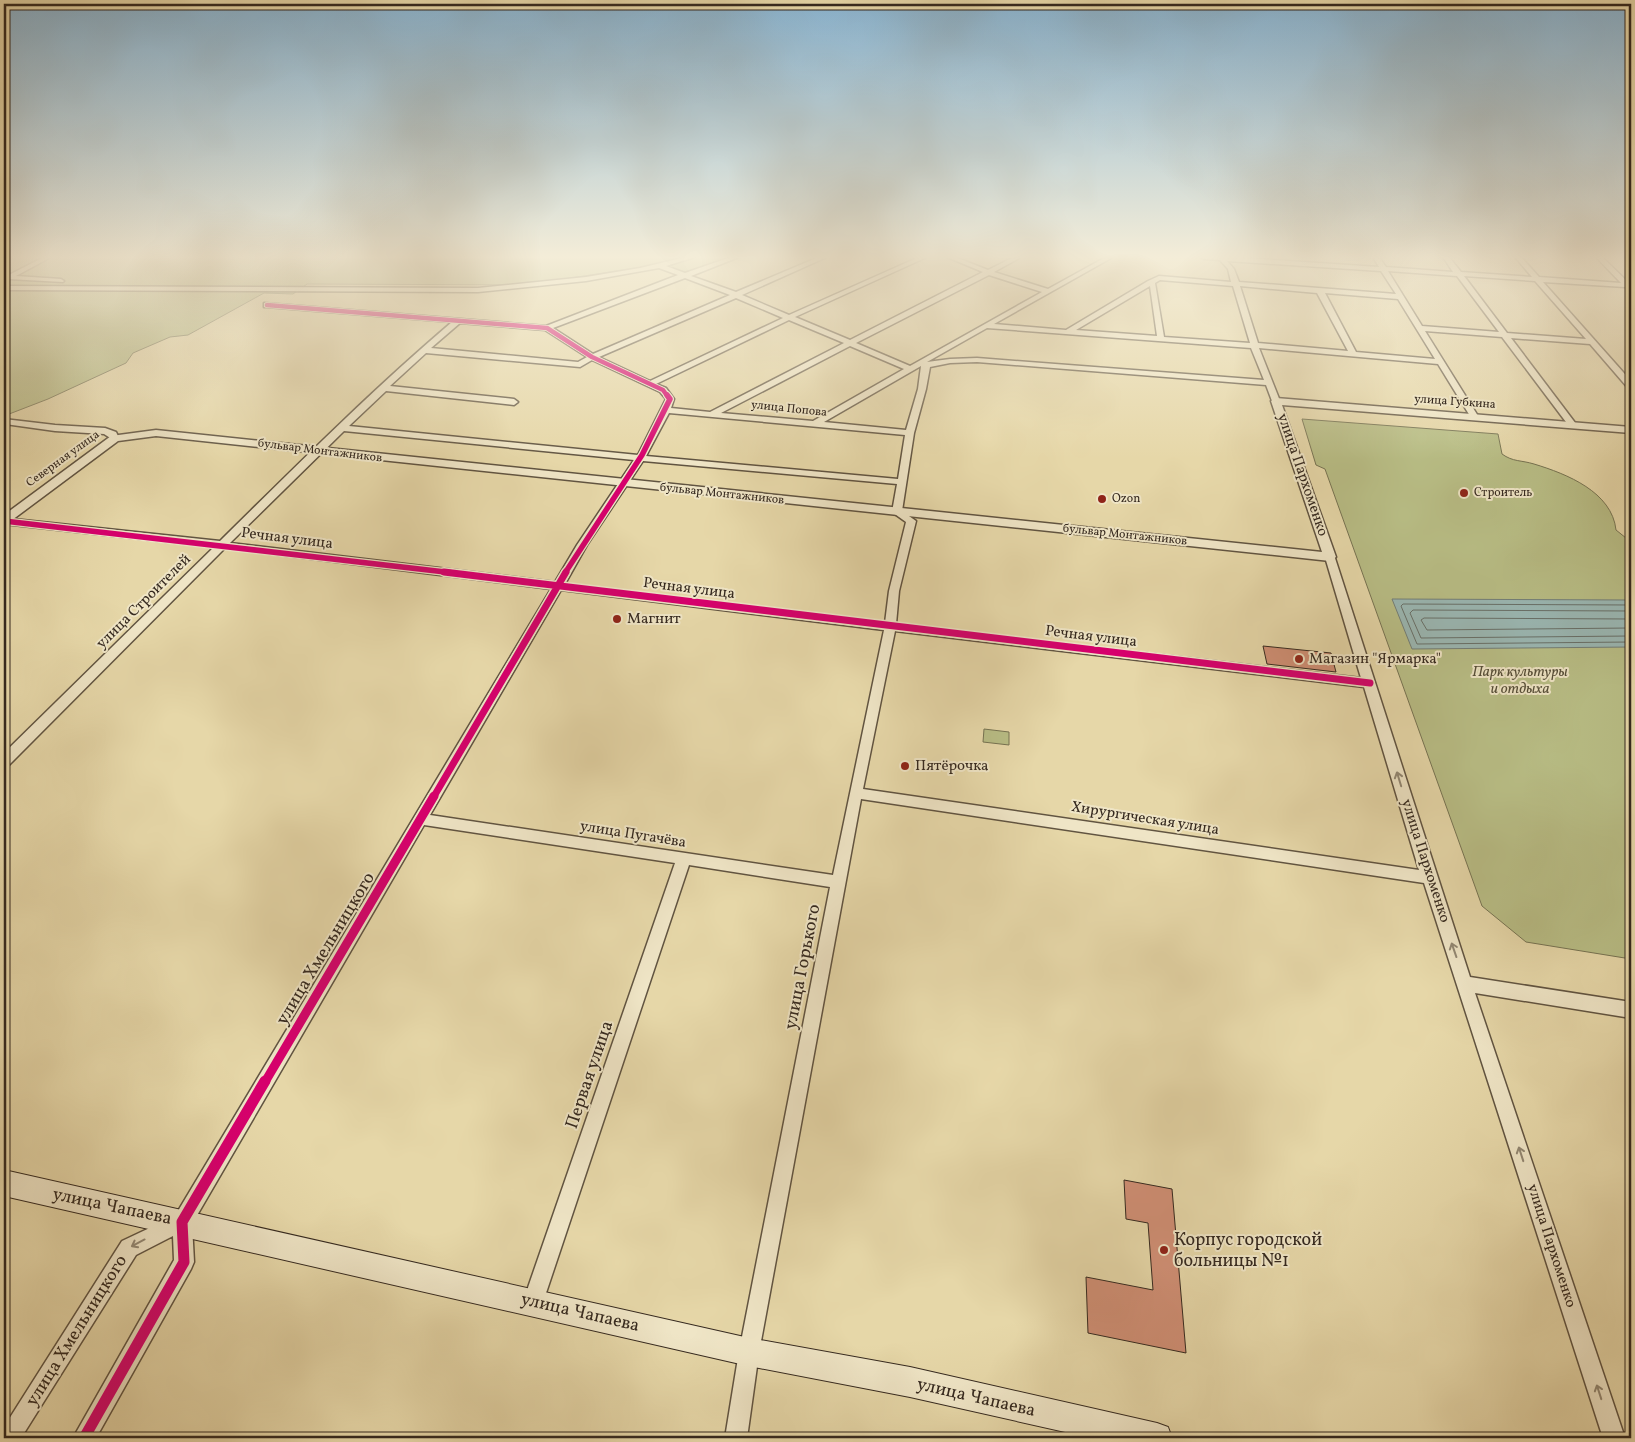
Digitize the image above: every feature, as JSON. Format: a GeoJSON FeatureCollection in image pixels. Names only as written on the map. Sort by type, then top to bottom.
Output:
{"type":"FeatureCollection","features":[{"type":"Feature","properties":{"kind":"main road","name":"улица Чапаева"},"geometry":{"type":"LineString","coordinates":[[4,1183],[749,1352],[910,1382],[1157,1438]]}},
{"type":"Feature","properties":{"kind":"street","name":"улица Строителей"},"geometry":{"type":"LineString","coordinates":[[4,761],[318,451],[424,350],[454,324]]}},
{"type":"Feature","properties":{"kind":"street"},"geometry":{"type":"LineString","coordinates":[[500,324],[547,328],[556,324]]}},
{"type":"Feature","properties":{"kind":"street"},"geometry":{"type":"LineString","coordinates":[[424,350],[580,365],[592,357],[668,324]]}},
{"type":"Feature","properties":{"kind":"street"},"geometry":{"type":"LineString","coordinates":[[649,384],[775,324]]}},
{"type":"Feature","properties":{"kind":"street"},"geometry":{"type":"LineString","coordinates":[[803,324],[911,369]]}},
{"type":"Feature","properties":{"kind":"street"},"geometry":{"type":"LineString","coordinates":[[712,414],[884,324]]}},
{"type":"Feature","properties":{"kind":"street"},"geometry":{"type":"LineString","coordinates":[[813,425],[911,369],[924,364],[989,324]]}},
{"type":"Feature","properties":{"kind":"street"},"geometry":{"type":"LineString","coordinates":[[1066,333],[1080,324]]}},
{"type":"Feature","properties":{"kind":"street"},"geometry":{"type":"LineString","coordinates":[[1159,324],[1161,340]]}},
{"type":"Feature","properties":{"kind":"street","name":"улица Пархоменко"},"geometry":{"type":"LineString","coordinates":[[1248,324],[1330,557],[1429,877],[1614,1438]]}},
{"type":"Feature","properties":{"kind":"street"},"geometry":{"type":"LineString","coordinates":[[1337,324],[1353,354]]}},
{"type":"Feature","properties":{"kind":"street"},"geometry":{"type":"LineString","coordinates":[[1419,324],[1474,416]]}},
{"type":"Feature","properties":{"kind":"street"},"geometry":{"type":"LineString","coordinates":[[1499,324],[1572,424]]}},
{"type":"Feature","properties":{"kind":"street"},"geometry":{"type":"LineString","coordinates":[[1578,324],[1631,386]]}},
{"type":"Feature","properties":{"kind":"street"},"geometry":{"type":"LineString","coordinates":[[986,326],[1441,362]]}},
{"type":"Feature","properties":{"kind":"street"},"geometry":{"type":"LineString","coordinates":[[547,328],[592,357],[663,390],[670,398],[666,410]]}},
{"type":"Feature","properties":{"kind":"street"},"geometry":{"type":"LineString","coordinates":[[1421,328],[1593,342]]}},
{"type":"Feature","properties":{"kind":"street"},"geometry":{"type":"LineString","coordinates":[[924,364],[977,360],[1268,383]]}},
{"type":"Feature","properties":{"kind":"street"},"geometry":{"type":"LineString","coordinates":[[897,512],[910,433],[922,389],[924,364]]}},
{"type":"Feature","properties":{"kind":"street"},"geometry":{"type":"LineString","coordinates":[[384,388],[514,402]]}},
{"type":"Feature","properties":{"kind":"street","name":"улица Губкина"},"geometry":{"type":"LineString","coordinates":[[1276,401],[1631,430]]}},
{"type":"Feature","properties":{"kind":"street","name":"улица Попова"},"geometry":{"type":"LineString","coordinates":[[666,410],[910,433]]}},
{"type":"Feature","properties":{"kind":"street","name":"улица Хмельницкого"},"geometry":{"type":"LineString","coordinates":[[9,1438],[129,1248],[182,1222],[582,545],[639,458],[666,410]]}},
{"type":"Feature","properties":{"kind":"street"},"geometry":{"type":"LineString","coordinates":[[5,421],[55,428],[105,431],[113,434],[115,438]]}},
{"type":"Feature","properties":{"kind":"street"},"geometry":{"type":"LineString","coordinates":[[343,428],[901,482]]}},
{"type":"Feature","properties":{"kind":"street","name":"бульвар Монтажников"},"geometry":{"type":"LineString","coordinates":[[115,438],[156,432],[622,484],[1330,557]]}},
{"type":"Feature","properties":{"kind":"street","name":"Северная улица"},"geometry":{"type":"LineString","coordinates":[[4,521],[115,438]]}},
{"type":"Feature","properties":{"kind":"street","name":"улица Горького"},"geometry":{"type":"LineString","coordinates":[[736,1438],[749,1352],[856,793],[890,627],[894,591],[911,521],[897,512]]}},
{"type":"Feature","properties":{"kind":"street","name":"Речная улица"},"geometry":{"type":"LineString","coordinates":[[4,521],[223,545],[557,587],[1370,683]]}},
{"type":"Feature","properties":{"kind":"street","name":"Хирургическая улица"},"geometry":{"type":"LineString","coordinates":[[856,793],[1429,877]]}},
{"type":"Feature","properties":{"kind":"street","name":"улица Пугачёва"},"geometry":{"type":"LineString","coordinates":[[421,819],[839,882]]}},
{"type":"Feature","properties":{"kind":"street","name":"Первая улица"},"geometry":{"type":"LineString","coordinates":[[533,1302],[684,860]]}},
{"type":"Feature","properties":{"kind":"street"},"geometry":{"type":"LineString","coordinates":[[1465,984],[1631,1010]]}},
{"type":"Feature","properties":{"kind":"street"},"geometry":{"type":"LineString","coordinates":[[84,1438],[184,1262],[182,1222]]}},
{"type":"Feature","properties":{"kind":"green space"},"geometry":{"type":"Polygon","coordinates":[[[4,324],[207,324],[188,335],[170,337],[133,353],[126,363],[48,399],[4,416],[4,324]]]}},
{"type":"Feature","properties":{"kind":"green space","name":"Парк культуры и отдыха"},"geometry":{"type":"Polygon","coordinates":[[[1302,419],[1498,434],[1502,454],[1506,457],[1560,473],[1597,495],[1613,517],[1616,530],[1631,542],[1631,959],[1526,942],[1482,906],[1325,469],[1316,465],[1302,419]]]}},
{"type":"Feature","properties":{"kind":"green space"},"geometry":{"type":"Polygon","coordinates":[[[984,729],[1009,732],[1009,745],[983,742],[984,729]]]}},
{"type":"Feature","properties":{"kind":"water"},"geometry":{"type":"Polygon","coordinates":[[[1392,599],[1631,600],[1631,647],[1412,649],[1392,599]]]}},
{"type":"Feature","properties":{"kind":"building","name":"Магазин \"Ярмарка\""},"geometry":{"type":"Polygon","coordinates":[[[1263,646],[1331,653],[1336,672],[1267,664],[1263,646]]]}},
{"type":"Feature","properties":{"kind":"building","name":"Корпус городской больницы №1"},"geometry":{"type":"Polygon","coordinates":[[[1124,1180],[1172,1189],[1186,1353],[1088,1333],[1086,1277],[1153,1290],[1148,1223],[1126,1219],[1124,1180]]]}},
{"type":"Feature","properties":{"kind":"cycle path"},"geometry":{"type":"LineString","coordinates":[[84,1438],[184,1262],[182,1222],[582,545],[642,455],[670,399],[663,390],[592,357],[547,328],[502,324]]}},
{"type":"Feature","properties":{"kind":"cycle path"},"geometry":{"type":"LineString","coordinates":[[4,521],[223,545],[890,627],[1370,683]]}},
{"type":"Feature","properties":{"kind":"place","name":"Строитель"},"geometry":{"type":"Point","coordinates":[1464,493]}},
{"type":"Feature","properties":{"kind":"place","name":"Ozon"},"geometry":{"type":"Point","coordinates":[1102,499]}},
{"type":"Feature","properties":{"kind":"place","name":"Магнит"},"geometry":{"type":"Point","coordinates":[617,619]}},
{"type":"Feature","properties":{"kind":"place","name":"Магазин \"Ярмарка\""},"geometry":{"type":"Point","coordinates":[1299,659]}},
{"type":"Feature","properties":{"kind":"place","name":"Пятёрочка"},"geometry":{"type":"Point","coordinates":[905,766]}},
{"type":"Feature","properties":{"kind":"place","name":"Корпус городской больницы №1"},"geometry":{"type":"Point","coordinates":[1164,1250]}}]}
